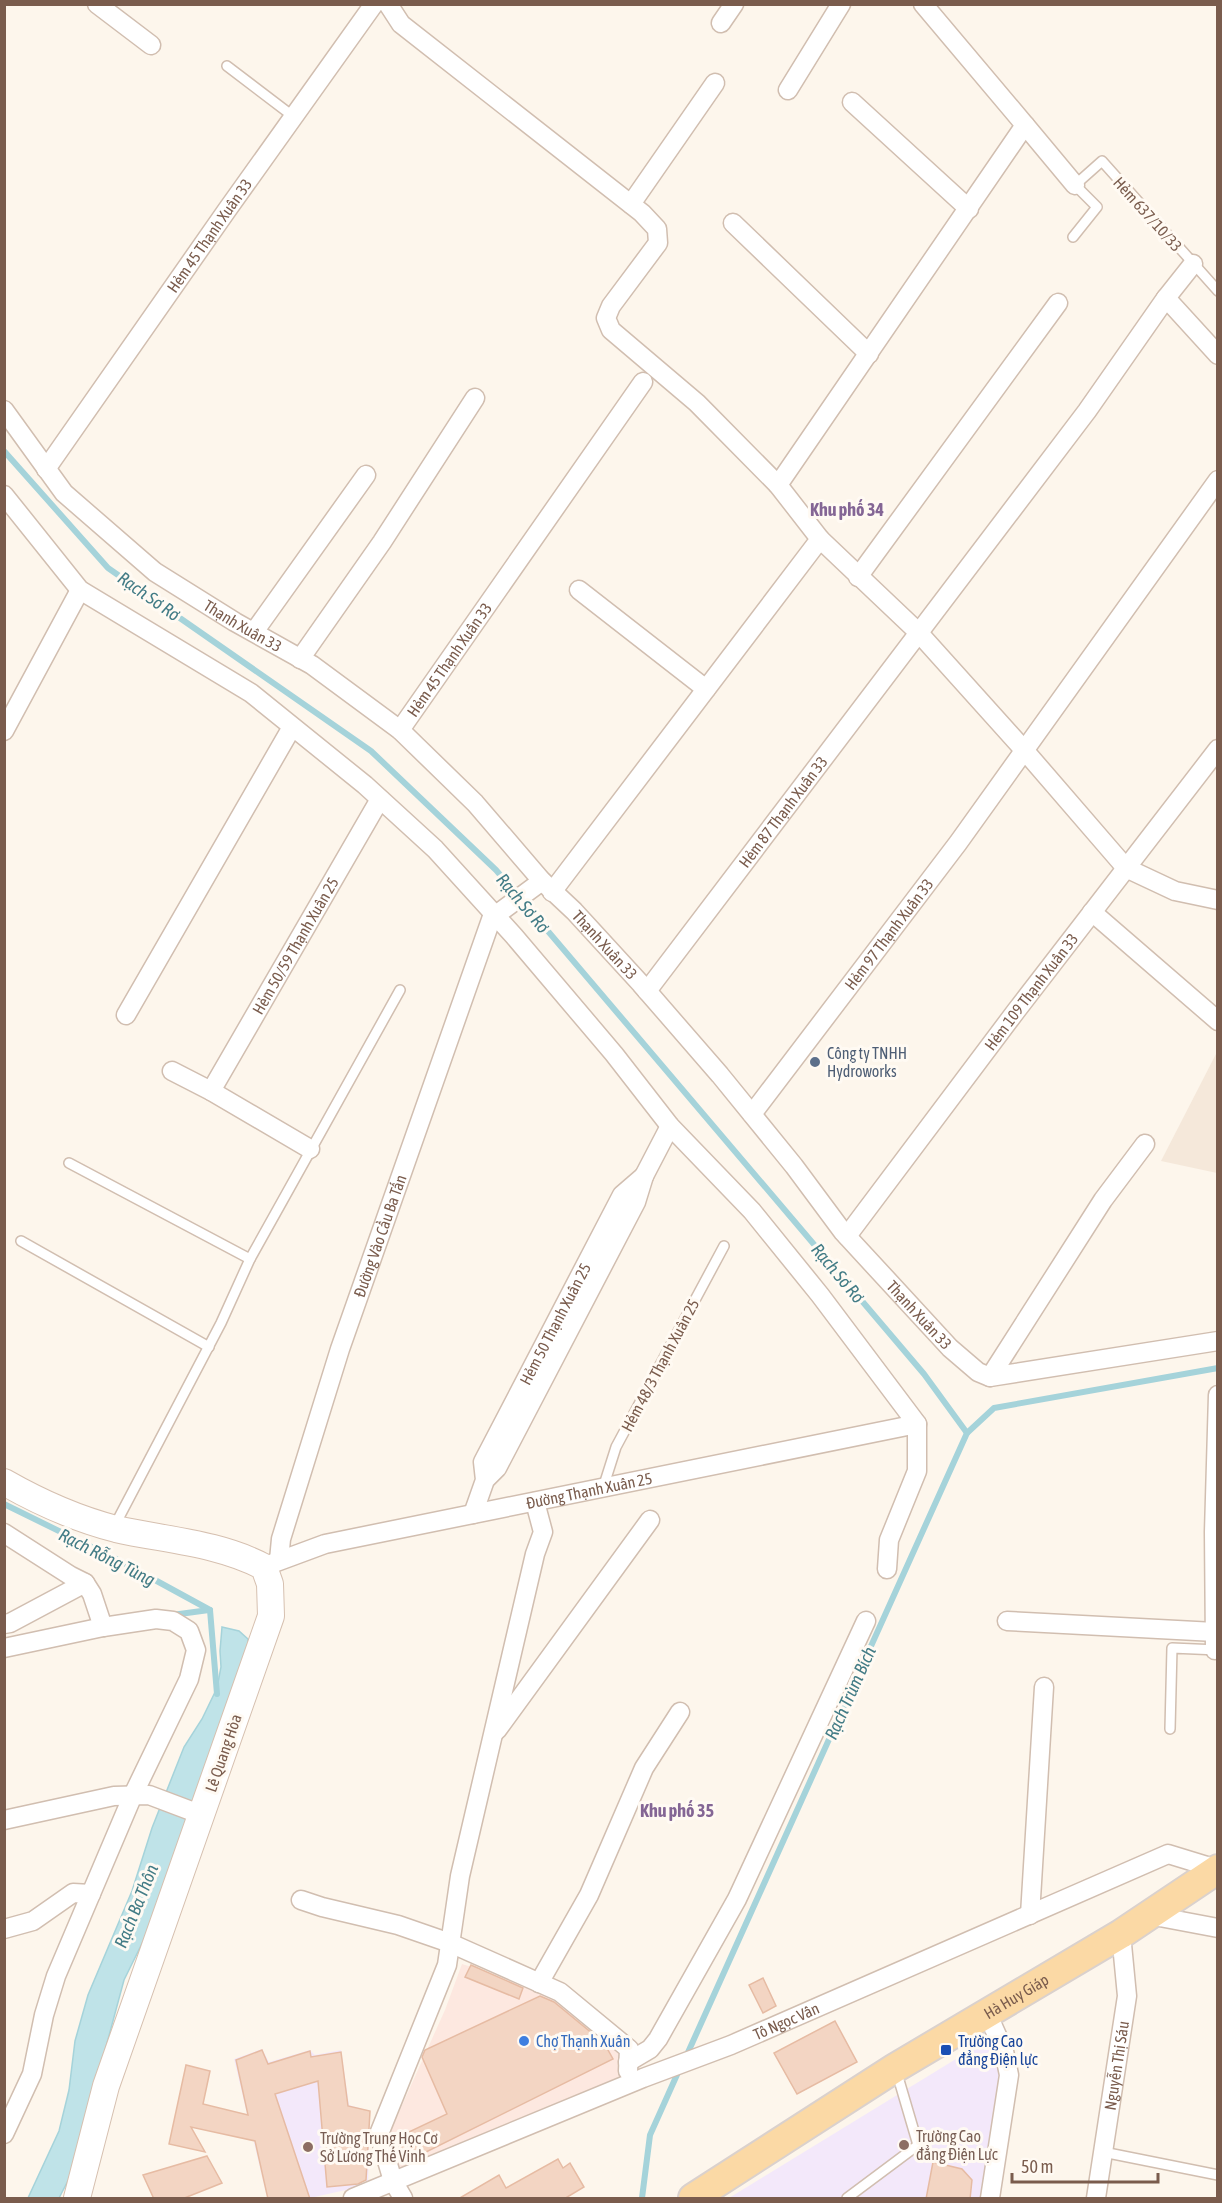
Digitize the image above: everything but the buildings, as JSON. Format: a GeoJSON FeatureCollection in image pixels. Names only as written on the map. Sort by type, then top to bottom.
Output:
{"type":"FeatureCollection","features":[{"type":"Feature","properties":{"kind":"main road","name":"Hà Huy Giáp"},"geometry":{"type":"LineString","coordinates":[[693,2199],[895,2068],[1121,1934],[1217,1869]]}},
{"type":"Feature","properties":{"kind":"street"},"geometry":{"type":"LineString","coordinates":[[97,4],[151,45]]}},
{"type":"Feature","properties":{"kind":"street","name":"Hẻm 45 Thạnh Xuân 33"},"geometry":{"type":"LineString","coordinates":[[46,469],[374,4]]}},
{"type":"Feature","properties":{"kind":"street"},"geometry":{"type":"LineString","coordinates":[[388,4],[401,24],[631,204],[657,229],[658,243],[611,306],[606,318],[611,330],[697,403],[778,485],[820,539],[918,633],[1025,751],[1126,868],[1175,891],[1218,900]]}},
{"type":"Feature","properties":{"kind":"street"},"geometry":{"type":"LineString","coordinates":[[721,23],[734,4]]}},
{"type":"Feature","properties":{"kind":"street"},"geometry":{"type":"LineString","coordinates":[[788,90],[841,4]]}},
{"type":"Feature","properties":{"kind":"street"},"geometry":{"type":"LineString","coordinates":[[923,4],[1075,185]]}},
{"type":"Feature","properties":{"kind":"street"},"geometry":{"type":"LineString","coordinates":[[631,204],[715,83]]}},
{"type":"Feature","properties":{"kind":"street"},"geometry":{"type":"LineString","coordinates":[[852,102],[969,209]]}},
{"type":"Feature","properties":{"kind":"street"},"geometry":{"type":"LineString","coordinates":[[778,485],[1025,125]]}},
{"type":"Feature","properties":{"kind":"street"},"geometry":{"type":"LineString","coordinates":[[733,223],[869,354]]}},
{"type":"Feature","properties":{"kind":"street","name":"Hẻm 87 Thạnh Xuân 33"},"geometry":{"type":"LineString","coordinates":[[647,991],[1087,411],[1166,298],[1193,264]]}},
{"type":"Feature","properties":{"kind":"street"},"geometry":{"type":"LineString","coordinates":[[1166,298],[1218,355]]}},
{"type":"Feature","properties":{"kind":"street"},"geometry":{"type":"LineString","coordinates":[[858,577],[1058,303]]}},
{"type":"Feature","properties":{"kind":"street","name":"Hẻm 45 Thạnh Xuân 33"},"geometry":{"type":"LineString","coordinates":[[400,730],[643,382]]}},
{"type":"Feature","properties":{"kind":"street"},"geometry":{"type":"LineString","coordinates":[[300,659],[382,542],[475,398]]}},
{"type":"Feature","properties":{"kind":"street","name":"Thạnh Xuân 33"},"geometry":{"type":"LineString","coordinates":[[4,410],[64,493],[154,572],[300,659],[400,730],[475,803],[547,886],[647,991],[752,1114],[847,1236],[950,1348],[978,1372],[990,1377]]}},
{"type":"Feature","properties":{"kind":"street"},"geometry":{"type":"LineString","coordinates":[[254,632],[366,475]]}},
{"type":"Feature","properties":{"kind":"street","name":"Hẻm 97 Thạnh Xuân 33"},"geometry":{"type":"LineString","coordinates":[[752,1114],[1025,751],[1091,654],[1218,480]]}},
{"type":"Feature","properties":{"kind":"street"},"geometry":{"type":"LineString","coordinates":[[4,495],[80,590],[251,693],[380,799],[435,849],[514,936],[614,1054],[670,1126],[752,1211],[827,1304],[917,1424],[917,1471],[889,1540],[887,1569]]}},
{"type":"Feature","properties":{"kind":"street"},"geometry":{"type":"LineString","coordinates":[[493,914],[547,886],[706,689],[820,539]]}},
{"type":"Feature","properties":{"kind":"street"},"geometry":{"type":"LineString","coordinates":[[4,731],[80,590]]}},
{"type":"Feature","properties":{"kind":"street"},"geometry":{"type":"LineString","coordinates":[[579,590],[706,689]]}},
{"type":"Feature","properties":{"kind":"street"},"geometry":{"type":"LineString","coordinates":[[126,1015],[292,727]]}},
{"type":"Feature","properties":{"kind":"street","name":"Hẻm 109 Thạnh Xuân 33"},"geometry":{"type":"LineString","coordinates":[[847,1236],[1218,749]]}},
{"type":"Feature","properties":{"kind":"street","name":"Hẻm 50/59 Thạnh Xuân 25"},"geometry":{"type":"LineString","coordinates":[[211,1091],[380,799]]}},
{"type":"Feature","properties":{"kind":"street"},"geometry":{"type":"LineString","coordinates":[[1092,912],[1218,1021]]}},
{"type":"Feature","properties":{"kind":"street","name":"Đường Vào Cầu Ba Tấn"},"geometry":{"type":"LineString","coordinates":[[272,1564],[340,1349],[493,914]]}},
{"type":"Feature","properties":{"kind":"street"},"geometry":{"type":"LineString","coordinates":[[172,1071],[310,1149]]}},
{"type":"Feature","properties":{"kind":"street","name":"Hẻm 50 Thạnh Xuân 25"},"geometry":{"type":"LineString","coordinates":[[473,1514],[485,1480],[497,1468],[620,1234],[636,1202],[644,1176],[670,1126]]}},
{"type":"Feature","properties":{"kind":"street"},"geometry":{"type":"LineString","coordinates":[[990,1377],[1103,1200],[1145,1144]]}},
{"type":"Feature","properties":{"kind":"street"},"geometry":{"type":"LineString","coordinates":[[990,1377],[1218,1341]]}},
{"type":"Feature","properties":{"kind":"street"},"geometry":{"type":"LineString","coordinates":[[1007,1621],[1216,1644],[1214,1532],[1216,1396],[1218,1395]]}},
{"type":"Feature","properties":{"kind":"street","name":"Đường Thạnh Xuân 25"},"geometry":{"type":"LineString","coordinates":[[272,1564],[326,1544],[917,1424]]}},
{"type":"Feature","properties":{"kind":"street"},"geometry":{"type":"LineString","coordinates":[[4,1482],[50,1506],[114,1528],[272,1564]]}},
{"type":"Feature","properties":{"kind":"street"},"geometry":{"type":"LineString","coordinates":[[403,2199],[393,2181],[379,2134],[447,1965],[460,1876],[535,1554],[543,1532],[535,1502]]}},
{"type":"Feature","properties":{"kind":"street"},"geometry":{"type":"LineString","coordinates":[[492,1737],[650,1520]]}},
{"type":"Feature","properties":{"kind":"street"},"geometry":{"type":"LineString","coordinates":[[4,1533],[70,1576],[86,1583],[103,1627]]}},
{"type":"Feature","properties":{"kind":"street","name":"Lê Quang Hòa"},"geometry":{"type":"LineString","coordinates":[[77,2199],[106,2086],[197,1812],[271,1616],[272,1564]]}},
{"type":"Feature","properties":{"kind":"street"},"geometry":{"type":"LineString","coordinates":[[4,1624],[86,1583]]}},
{"type":"Feature","properties":{"kind":"street"},"geometry":{"type":"LineString","coordinates":[[4,1648],[103,1627],[156,1619],[174,1621],[189,1631],[196,1650],[189,1679],[141,1795],[91,1894],[56,1976],[44,2015],[32,2074],[4,2134]]}},
{"type":"Feature","properties":{"kind":"street"},"geometry":{"type":"LineString","coordinates":[[628,2062],[650,2049],[658,2039],[737,1899],[866,1621]]}},
{"type":"Feature","properties":{"kind":"street"},"geometry":{"type":"LineString","coordinates":[[1030,1915],[1044,1687]]}},
{"type":"Feature","properties":{"kind":"street"},"geometry":{"type":"LineString","coordinates":[[539,1983],[589,1895],[644,1768],[680,1712]]}},
{"type":"Feature","properties":{"kind":"street"},"geometry":{"type":"LineString","coordinates":[[4,1820],[103,1798],[141,1795],[197,1812]]}},
{"type":"Feature","properties":{"kind":"street","name":"Tô Ngọc Vân"},"geometry":{"type":"LineString","coordinates":[[353,2199],[635,2081],[731,2045],[1168,1854],[1217,1869]]}},
{"type":"Feature","properties":{"kind":"street"},"geometry":{"type":"LineString","coordinates":[[4,1929],[33,1921],[73,1893],[91,1894]]}},
{"type":"Feature","properties":{"kind":"street"},"geometry":{"type":"LineString","coordinates":[[301,1900],[398,1925],[450,1943],[560,1992],[629,2049],[628,2062],[635,2081]]}},
{"type":"Feature","properties":{"kind":"street"},"geometry":{"type":"LineString","coordinates":[[1149,1915],[1218,1928]]}},
{"type":"Feature","properties":{"kind":"street","name":"Nguyễn Thị Sáu"},"geometry":{"type":"LineString","coordinates":[[1096,2199],[1127,1996],[1121,1934]]}},
{"type":"Feature","properties":{"kind":"street"},"geometry":{"type":"LineString","coordinates":[[987,2013],[1004,2051],[1009,2075],[990,2199]]}},
{"type":"Feature","properties":{"kind":"lane"},"geometry":{"type":"LineString","coordinates":[[227,66],[294,117]]}},
{"type":"Feature","properties":{"kind":"lane","name":"Hẻm 637/10/33"},"geometry":{"type":"LineString","coordinates":[[1075,185],[1101,161],[1218,291]]}},
{"type":"Feature","properties":{"kind":"lane"},"geometry":{"type":"LineString","coordinates":[[1073,237],[1097,207],[1075,185]]}},
{"type":"Feature","properties":{"kind":"lane"},"geometry":{"type":"LineString","coordinates":[[114,1528],[209,1347],[250,1259],[400,990]]}},
{"type":"Feature","properties":{"kind":"lane"},"geometry":{"type":"LineString","coordinates":[[69,1162],[250,1259]]}},
{"type":"Feature","properties":{"kind":"lane"},"geometry":{"type":"LineString","coordinates":[[21,1241],[209,1347]]}},
{"type":"Feature","properties":{"kind":"lane","name":"Hẻm 48/3 Thạnh Xuân 25"},"geometry":{"type":"LineString","coordinates":[[603,1488],[616,1447],[724,1246]]}},
{"type":"Feature","properties":{"kind":"lane"},"geometry":{"type":"LineString","coordinates":[[1170,1729],[1172,1648],[1216,1644]]}},
{"type":"Feature","properties":{"kind":"lane"},"geometry":{"type":"LineString","coordinates":[[847,2199],[918,2145],[895,2068]]}},
{"type":"Feature","properties":{"kind":"lane"},"geometry":{"type":"LineString","coordinates":[[1103,2152],[1218,2175]]}},
{"type":"Feature","properties":{"kind":"shaded area"},"geometry":{"type":"Polygon","coordinates":[[[1217,1052],[1217,1173],[1161,1161],[1217,1052]]]}},
{"type":"Feature","properties":{"kind":"shaded area","name":"Chợ Thạnh Xuân"},"geometry":{"type":"Polygon","coordinates":[[[462,1964],[544,1990],[624,2041],[621,2076],[396,2172],[390,2132],[445,2010],[462,1964]]]}},
{"type":"Feature","properties":{"kind":"shaded area","name":"Trường Cao đẳng Điện Lực"},"geometry":{"type":"Polygon","coordinates":[[[987,2040],[1005,2061],[985,2198],[729,2198],[987,2040]]]}},
{"type":"Feature","properties":{"kind":"shaded area","name":"Trường Trung Học Cơ Sở Lương Thế Vinh"},"geometry":{"type":"Polygon","coordinates":[[[262,2049],[269,2062],[310,2050],[315,2055],[341,2050],[349,2105],[370,2111],[368,2185],[310,2198],[275,2094],[309,2051],[268,2064],[262,2050],[236,2060],[267,2198],[234,2059],[262,2049]],[[341,2052],[316,2057],[327,2186],[366,2183],[370,2111],[348,2106],[341,2052]]]}},
{"type":"Feature","properties":{"kind":"water"},"geometry":{"type":"Polygon","coordinates":[[[222,1627],[239,1631],[248,1639],[248,1658],[163,1901],[124,1980],[72,2173],[59,2198],[28,2198],[59,2131],[69,2090],[75,2041],[88,1995],[132,1891],[152,1828],[184,1747],[202,1719],[217,1688],[221,1667],[222,1627]]]}},
{"type":"Feature","properties":{"kind":"waterway","name":"Rạch Sơ Rơ"},"geometry":{"type":"LineString","coordinates":[[4,451],[108,568],[371,751],[496,870],[924,1374],[967,1433]]}},
{"type":"Feature","properties":{"kind":"waterway","name":"Rạch Trùm Bích"},"geometry":{"type":"LineString","coordinates":[[685,2059],[967,1433],[994,1408],[1218,1368]]}},
{"type":"Feature","properties":{"kind":"waterway","name":"Rạch Rỗng Tùng"},"geometry":{"type":"LineString","coordinates":[[4,1504],[122,1562],[210,1610]]}},
{"type":"Feature","properties":{"kind":"waterway"},"geometry":{"type":"LineString","coordinates":[[172,1615],[209,1610]]}},
{"type":"Feature","properties":{"kind":"waterway","name":"Rạch Ba Thôn"},"geometry":{"type":"LineString","coordinates":[[210,1610],[217,1694]]}},
{"type":"Feature","properties":{"kind":"waterway","name":"Rạch Trùm Bích"},"geometry":{"type":"LineString","coordinates":[[642,2198],[650,2135],[680,2068]]}},
{"type":"Feature","properties":{"kind":"place","name":"Công ty TNHH Hydroworks"},"geometry":{"type":"Point","coordinates":[815,1062]}},
{"type":"Feature","properties":{"kind":"place","name":"Chợ Thạnh Xuân"},"geometry":{"type":"Point","coordinates":[524,2041]}},
{"type":"Feature","properties":{"kind":"place","name":"Trường Cao đẳng Điện lực"},"geometry":{"type":"Point","coordinates":[946,2050]}},
{"type":"Feature","properties":{"kind":"place","name":"Trường Cao đẳng Điện Lực"},"geometry":{"type":"Point","coordinates":[904,2145]}},
{"type":"Feature","properties":{"kind":"place","name":"Trường Trung Học Cơ Sở Lương Thế Vinh"},"geometry":{"type":"Point","coordinates":[308,2147]}},
{"type":"Feature","properties":{"kind":"district","name":"Khu phố 34"},"geometry":{"type":"Point","coordinates":[847,509]}},
{"type":"Feature","properties":{"kind":"district","name":"Khu phố 35"},"geometry":{"type":"Point","coordinates":[677,1810]}}]}
